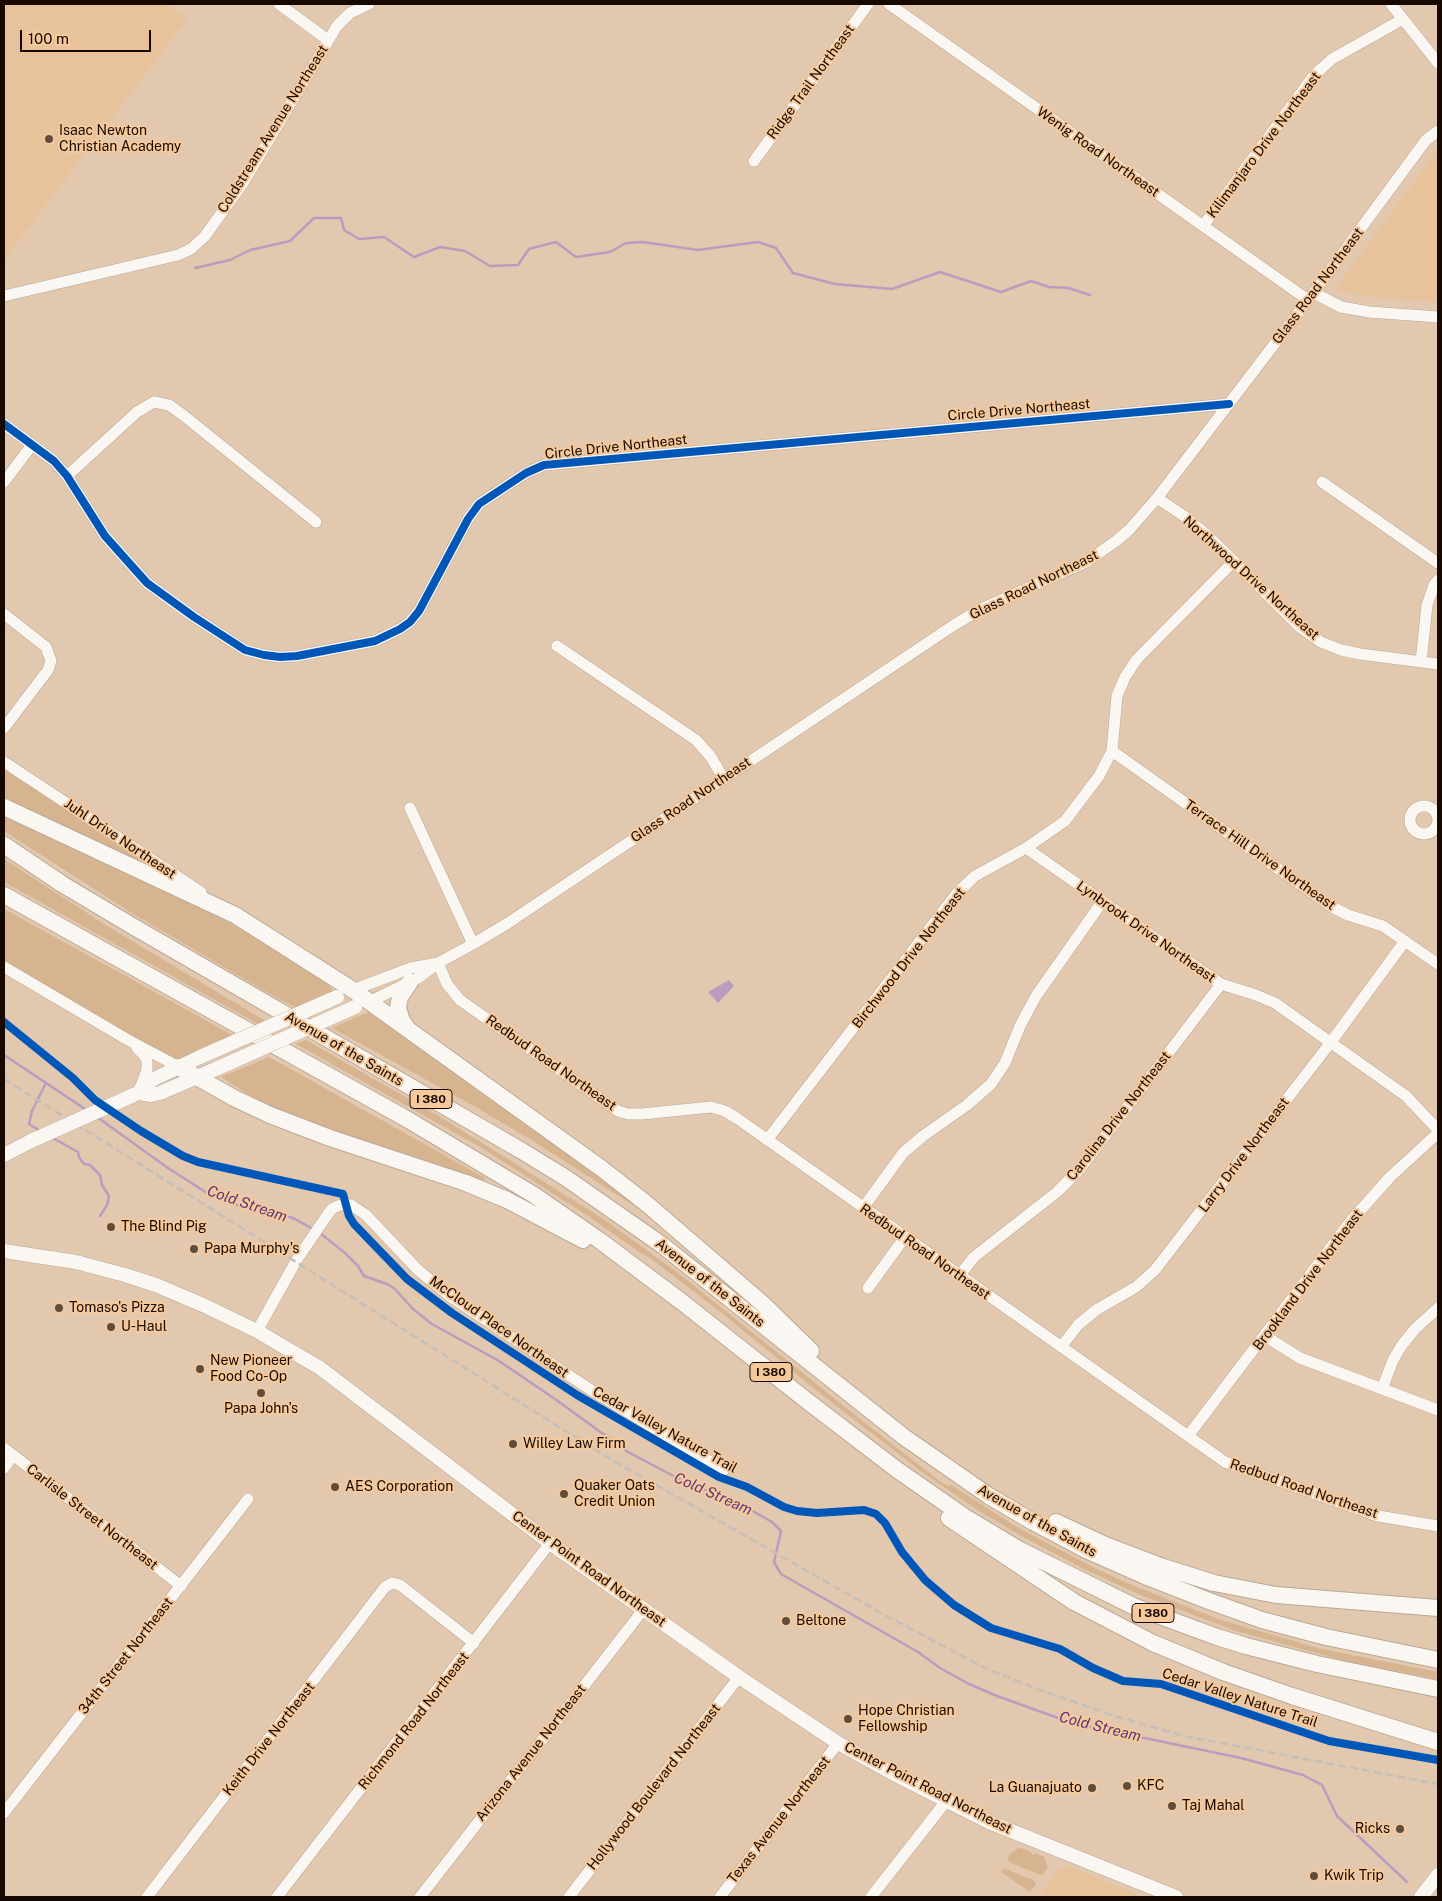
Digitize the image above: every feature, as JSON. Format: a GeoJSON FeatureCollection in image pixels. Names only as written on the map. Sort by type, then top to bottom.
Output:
{"type":"FeatureCollection","features":[{"type":"Feature","properties":{"kind":"highway"},"geometry":{"type":"LineString","coordinates":[[4,807],[236,916],[353,990],[362,1004],[409,1030],[573,1147],[647,1204],[763,1304],[808,1349],[838,1384]]}},
{"type":"Feature","properties":{"kind":"highway","name":"Avenue of the Saints"},"geometry":{"type":"LineString","coordinates":[[4,845],[62,884],[134,928],[566,1178],[662,1245],[904,1437],[989,1496],[1033,1522],[1093,1553],[1145,1576],[1262,1620],[1326,1637],[1438,1660]]}},
{"type":"Feature","properties":{"kind":"highway","name":"I 380"},"geometry":{"type":"LineString","coordinates":[[4,895],[482,1162],[567,1218],[646,1275],[896,1469],[965,1516],[1020,1550],[1133,1606],[1246,1646],[1317,1664],[1438,1688]]}},
{"type":"Feature","properties":{"kind":"highway"},"geometry":{"type":"LineString","coordinates":[[409,1030],[402,1021],[398,1008],[400,997],[410,982]]}},
{"type":"Feature","properties":{"kind":"highway"},"geometry":{"type":"LineString","coordinates":[[179,1067],[250,1106],[301,1128],[466,1183],[506,1200],[546,1219],[646,1275]]}},
{"type":"Feature","properties":{"kind":"highway"},"geometry":{"type":"LineString","coordinates":[[896,1469],[936,1510],[975,1537],[1074,1602],[1153,1643],[1248,1681],[1438,1742]]}},
{"type":"Feature","properties":{"kind":"highway"},"geometry":{"type":"LineString","coordinates":[[989,1496],[1037,1513],[1104,1545],[1163,1567],[1214,1583],[1276,1595],[1438,1608]]}},
{"type":"Feature","properties":{"kind":"main road"},"geometry":{"type":"LineString","coordinates":[[4,1155],[138,1093],[147,1083],[200,1057],[353,990]]}},
{"type":"Feature","properties":{"kind":"main road"},"geometry":{"type":"LineString","coordinates":[[138,1093],[144,1095],[160,1093],[362,1004]]}},
{"type":"Feature","properties":{"kind":"main road","name":"Center Point Road Northeast"},"geometry":{"type":"LineString","coordinates":[[4,1251],[76,1262],[125,1275],[156,1285],[257,1331],[320,1368],[550,1543],[739,1677],[838,1743],[894,1774],[989,1822],[1160,1894],[1176,1897]]}},
{"type":"Feature","properties":{"kind":"main road"},"geometry":{"type":"LineString","coordinates":[[1421,1897],[1438,1875]]}},
{"type":"Feature","properties":{"kind":"street"},"geometry":{"type":"LineString","coordinates":[[279,4],[328,40]]}},
{"type":"Feature","properties":{"kind":"street","name":"Coldstream Avenue Northeast"},"geometry":{"type":"LineString","coordinates":[[4,296],[178,256],[191,249],[205,236],[243,183],[337,26],[350,13],[369,4]]}},
{"type":"Feature","properties":{"kind":"street","name":"Ridge Trail Northeast"},"geometry":{"type":"LineString","coordinates":[[754,161],[868,4]]}},
{"type":"Feature","properties":{"kind":"street","name":"Wenig Road Northeast"},"geometry":{"type":"LineString","coordinates":[[889,4],[1203,226],[1311,297],[1341,307],[1369,312],[1438,317]]}},
{"type":"Feature","properties":{"kind":"street"},"geometry":{"type":"LineString","coordinates":[[1391,4],[1438,63]]}},
{"type":"Feature","properties":{"kind":"street","name":"Kilimanjaro Drive Northeast"},"geometry":{"type":"LineString","coordinates":[[1203,226],[1312,78],[1332,59],[1403,19]]}},
{"type":"Feature","properties":{"kind":"street","name":"Glass Road Northeast"},"geometry":{"type":"LineString","coordinates":[[438,963],[473,944],[981,609],[1086,562],[1116,541],[1129,530],[1157,498],[1311,297],[1426,140],[1438,131]]}},
{"type":"Feature","properties":{"kind":"street"},"geometry":{"type":"LineString","coordinates":[[67,476],[137,412],[154,402],[169,405],[183,415],[316,522]]}},
{"type":"Feature","properties":{"kind":"street","name":"Circle Drive Northeast"},"geometry":{"type":"LineString","coordinates":[[4,424],[54,461],[67,476],[104,536],[147,583],[166,598],[245,650],[264,655],[297,656],[375,641],[410,622],[419,611],[468,519],[480,504],[526,472],[544,465],[1229,404]]}},
{"type":"Feature","properties":{"kind":"street"},"geometry":{"type":"LineString","coordinates":[[4,482],[32,445]]}},
{"type":"Feature","properties":{"kind":"street"},"geometry":{"type":"LineString","coordinates":[[1322,482],[1438,563]]}},
{"type":"Feature","properties":{"kind":"street","name":"Northwood Drive Northeast"},"geometry":{"type":"LineString","coordinates":[[1157,498],[1184,516],[1208,536],[1302,628],[1321,642],[1350,651],[1438,664]]}},
{"type":"Feature","properties":{"kind":"street","name":"Birchwood Drive Northeast"},"geometry":{"type":"LineString","coordinates":[[767,1140],[957,893],[975,876],[1026,848],[1065,821],[1099,776],[1112,751],[1117,696],[1125,677],[1137,659],[1234,561]]}},
{"type":"Feature","properties":{"kind":"street"},"geometry":{"type":"LineString","coordinates":[[1421,662],[1427,604],[1438,580]]}},
{"type":"Feature","properties":{"kind":"street"},"geometry":{"type":"LineString","coordinates":[[4,614],[46,647],[51,661],[48,670],[4,728]]}},
{"type":"Feature","properties":{"kind":"street"},"geometry":{"type":"LineString","coordinates":[[557,646],[696,740],[711,757],[723,778]]}},
{"type":"Feature","properties":{"kind":"street","name":"Terrace Hill Drive Northeast"},"geometry":{"type":"LineString","coordinates":[[1112,751],[1332,906],[1348,914],[1383,926],[1438,964]]}},
{"type":"Feature","properties":{"kind":"street","name":"Juhl Drive Northeast"},"geometry":{"type":"LineString","coordinates":[[4,762],[236,916]]}},
{"type":"Feature","properties":{"kind":"street"},"geometry":{"type":"LineString","coordinates":[[410,808],[473,944]]}},
{"type":"Feature","properties":{"kind":"street","name":"Lynbrook Drive Northeast"},"geometry":{"type":"LineString","coordinates":[[1026,848],[1221,984],[1275,1003],[1406,1096],[1438,1131]]}},
{"type":"Feature","properties":{"kind":"street"},"geometry":{"type":"LineString","coordinates":[[863,1208],[903,1153],[922,1136],[966,1105],[991,1084],[1006,1063],[1020,1026],[1036,996],[1102,902]]}},
{"type":"Feature","properties":{"kind":"street","name":"Larry Drive Northeast"},"geometry":{"type":"LineString","coordinates":[[1061,1347],[1078,1325],[1096,1310],[1136,1287],[1155,1270],[1405,941]]}},
{"type":"Feature","properties":{"kind":"street"},"geometry":{"type":"LineString","coordinates":[[353,990],[411,968],[438,963]]}},
{"type":"Feature","properties":{"kind":"street"},"geometry":{"type":"LineString","coordinates":[[362,1004],[410,982],[438,963]]}},
{"type":"Feature","properties":{"kind":"street","name":"Redbud Road Northeast"},"geometry":{"type":"LineString","coordinates":[[438,963],[453,992],[460,1000],[618,1110],[628,1114],[642,1114],[711,1107],[725,1111],[738,1119],[1225,1462],[1240,1469],[1378,1516],[1438,1526]]}},
{"type":"Feature","properties":{"kind":"street"},"geometry":{"type":"LineString","coordinates":[[4,967],[128,1040],[179,1067]]}},
{"type":"Feature","properties":{"kind":"street","name":"Carolina Drive Northeast"},"geometry":{"type":"LineString","coordinates":[[959,1276],[974,1256],[1057,1192],[1080,1169],[1221,984]]}},
{"type":"Feature","properties":{"kind":"street"},"geometry":{"type":"LineString","coordinates":[[128,1040],[144,1054],[147,1061],[147,1070],[138,1093]]}},
{"type":"Feature","properties":{"kind":"street","name":"Brookland Drive Northeast"},"geometry":{"type":"LineString","coordinates":[[1188,1436],[1356,1216],[1390,1177],[1438,1131]]}},
{"type":"Feature","properties":{"kind":"street","name":"McCloud Place Northeast"},"geometry":{"type":"LineString","coordinates":[[257,1331],[289,1272],[327,1216],[333,1208],[343,1204],[351,1205],[362,1212],[418,1270],[451,1297],[591,1390],[724,1470]]}},
{"type":"Feature","properties":{"kind":"street"},"geometry":{"type":"LineString","coordinates":[[868,1288],[905,1237]]}},
{"type":"Feature","properties":{"kind":"street"},"geometry":{"type":"LineString","coordinates":[[1382,1390],[1402,1345],[1415,1329],[1438,1308]]}},
{"type":"Feature","properties":{"kind":"street"},"geometry":{"type":"LineString","coordinates":[[1265,1336],[1300,1358],[1438,1410]]}},
{"type":"Feature","properties":{"kind":"street","name":"Carlisle Street Northeast"},"geometry":{"type":"LineString","coordinates":[[4,1448],[181,1586]]}},
{"type":"Feature","properties":{"kind":"street"},"geometry":{"type":"LineString","coordinates":[[4,1468],[13,1455]]}},
{"type":"Feature","properties":{"kind":"street","name":"34th Street Northeast"},"geometry":{"type":"LineString","coordinates":[[4,1813],[248,1499]]}},
{"type":"Feature","properties":{"kind":"street","name":"Richmond Road Northeast"},"geometry":{"type":"LineString","coordinates":[[277,1897],[550,1543]]}},
{"type":"Feature","properties":{"kind":"street","name":"Keith Drive Northeast"},"geometry":{"type":"LineString","coordinates":[[147,1897],[385,1587],[392,1583],[400,1585],[474,1643]]}},
{"type":"Feature","properties":{"kind":"street","name":"Arizona Avenue Northeast"},"geometry":{"type":"LineString","coordinates":[[420,1897],[643,1610]]}},
{"type":"Feature","properties":{"kind":"street","name":"Hollywood Boulevard Northeast"},"geometry":{"type":"LineString","coordinates":[[569,1897],[739,1677]]}},
{"type":"Feature","properties":{"kind":"street","name":"Texas Avenue Northeast"},"geometry":{"type":"LineString","coordinates":[[720,1897],[838,1743]]}},
{"type":"Feature","properties":{"kind":"street"},"geometry":{"type":"LineString","coordinates":[[871,1897],[946,1800]]}},
{"type":"Feature","properties":{"kind":"shaded area","name":"Isaac Newton Christian Academy"},"geometry":{"type":"Polygon","coordinates":[[[4,4],[165,4],[187,19],[4,260],[4,4]]]}},
{"type":"Feature","properties":{"kind":"shaded area"},"geometry":{"type":"Polygon","coordinates":[[[1438,149],[1438,302],[1359,296],[1335,289],[1438,149]]]}},
{"type":"Feature","properties":{"kind":"shaded area"},"geometry":{"type":"Polygon","coordinates":[[[4,769],[147,862],[171,880],[4,801],[4,769]]]}},
{"type":"Feature","properties":{"kind":"shaded area"},"geometry":{"type":"Polygon","coordinates":[[[4,814],[201,907],[266,943],[323,979],[332,989],[332,993],[296,1008],[263,990],[130,912],[4,831],[4,814]]]}},
{"type":"Feature","properties":{"kind":"shaded area"},"geometry":{"type":"Polygon","coordinates":[[[4,859],[104,924],[267,1022],[260,1025],[4,882],[4,859]]]}},
{"type":"Feature","properties":{"kind":"shaded area"},"geometry":{"type":"Polygon","coordinates":[[[4,909],[234,1036],[176,1062],[4,961],[4,909]]]}},
{"type":"Feature","properties":{"kind":"shaded area"},"geometry":{"type":"Polygon","coordinates":[[[729,980],[734,986],[718,1003],[708,992],[729,980]]]}},
{"type":"Feature","properties":{"kind":"shaded area"},"geometry":{"type":"Polygon","coordinates":[[[373,1010],[635,1203],[633,1205],[474,1106],[332,1028],[373,1010]]]}},
{"type":"Feature","properties":{"kind":"shaded area"},"geometry":{"type":"Polygon","coordinates":[[[306,1040],[442,1118],[602,1218],[677,1272],[941,1482],[948,1486],[951,1485],[1020,1529],[1127,1583],[1221,1620],[1322,1649],[1438,1672],[1438,1679],[1349,1662],[1236,1631],[1138,1594],[1084,1569],[1023,1537],[979,1511],[922,1472],[646,1255],[482,1148],[296,1044],[306,1040]]]}},
{"type":"Feature","properties":{"kind":"shaded area"},"geometry":{"type":"Polygon","coordinates":[[[269,1057],[485,1178],[482,1183],[275,1111],[221,1077],[269,1057]]]}},
{"type":"Feature","properties":{"kind":"shaded area"},"geometry":{"type":"Polygon","coordinates":[[[1021,1848],[1033,1855],[1035,1853],[1044,1857],[1048,1867],[1043,1874],[1040,1875],[1009,1862],[1007,1858],[1011,1853],[1021,1848]]]}},
{"type":"Feature","properties":{"kind":"shaded area"},"geometry":{"type":"Polygon","coordinates":[[[1068,1866],[1142,1897],[1038,1897],[1058,1869],[1068,1866]]]}},
{"type":"Feature","properties":{"kind":"shaded area"},"geometry":{"type":"Polygon","coordinates":[[[1003,1869],[1035,1881],[1036,1884],[1030,1892],[1001,1872],[1003,1869]]]}},
{"type":"Feature","properties":{"kind":"waterway"},"geometry":{"type":"LineString","coordinates":[[195,268],[230,260],[250,250],[290,241],[314,218],[341,218],[344,230],[359,239],[384,237],[414,257],[440,247],[465,251],[490,266],[518,265],[529,249],[556,242],[576,257],[610,252],[626,243],[643,242],[698,250],[758,242],[776,248],[793,273],[835,284],[892,289],[940,272],[1001,292],[1031,281],[1049,287],[1068,288],[1090,295]]}},
{"type":"Feature","properties":{"kind":"waterway","name":"Cold Stream"},"geometry":{"type":"LineString","coordinates":[[4,1055],[88,1111]]}},
{"type":"Feature","properties":{"kind":"waterway"},"geometry":{"type":"LineString","coordinates":[[42,1132],[29,1124],[32,1111],[46,1083]]}},
{"type":"Feature","properties":{"kind":"waterway","name":"Cold Stream"},"geometry":{"type":"LineString","coordinates":[[97,1117],[168,1168],[207,1193],[238,1205],[272,1211],[295,1219],[313,1229]]}},
{"type":"Feature","properties":{"kind":"waterway"},"geometry":{"type":"LineString","coordinates":[[51,1137],[78,1152],[84,1164],[90,1165],[100,1175],[102,1185],[109,1196],[107,1205],[100,1216]]}},
{"type":"Feature","properties":{"kind":"waterway","name":"Cold Stream"},"geometry":{"type":"LineString","coordinates":[[320,1233],[345,1253],[358,1266],[364,1276],[387,1284],[395,1289],[413,1309],[432,1324],[499,1361],[628,1452],[681,1480],[735,1501],[772,1522],[781,1531],[774,1562],[781,1574],[918,1652],[940,1668],[969,1684],[997,1696],[1072,1723],[1241,1758],[1303,1775],[1322,1785],[1337,1816],[1407,1882]]}},
{"type":"Feature","properties":{"kind":"railway"},"geometry":{"type":"LineString","coordinates":[[4,1079],[607,1457],[881,1613],[985,1668],[1037,1689],[1115,1716],[1184,1736],[1438,1784]]}},
{"type":"Feature","properties":{"kind":"cycle path"},"geometry":{"type":"LineString","coordinates":[[4,424],[54,461],[67,476],[105,536],[147,583],[194,617],[245,650],[280,657],[297,656],[375,641],[410,622],[419,611],[468,519],[479,504],[526,473],[544,465],[1229,404]]}},
{"type":"Feature","properties":{"kind":"cycle path","name":"Cedar Valley Nature Trail"},"geometry":{"type":"LineString","coordinates":[[4,1022],[73,1078],[95,1100],[183,1156],[198,1162],[343,1194],[349,1216],[354,1224],[407,1279],[452,1313],[577,1395],[719,1477],[747,1487],[784,1507],[797,1511],[817,1513],[864,1510],[876,1514],[885,1523],[902,1552],[925,1580],[954,1605],[991,1628],[1060,1649],[1093,1668],[1123,1681],[1161,1684],[1329,1741],[1438,1760]]}},
{"type":"Feature","properties":{"kind":"place","name":"Isaac Newton Christian Academy"},"geometry":{"type":"Point","coordinates":[49,139]}},
{"type":"Feature","properties":{"kind":"place","name":"The Blind Pig"},"geometry":{"type":"Point","coordinates":[111,1227]}},
{"type":"Feature","properties":{"kind":"place","name":"Papa Murphy's"},"geometry":{"type":"Point","coordinates":[194,1249]}},
{"type":"Feature","properties":{"kind":"place","name":"Tomaso's Pizza"},"geometry":{"type":"Point","coordinates":[59,1308]}},
{"type":"Feature","properties":{"kind":"place","name":"U-Haul"},"geometry":{"type":"Point","coordinates":[111,1327]}},
{"type":"Feature","properties":{"kind":"place","name":"New Pioneer Food Co-Op"},"geometry":{"type":"Point","coordinates":[200,1369]}},
{"type":"Feature","properties":{"kind":"place","name":"Papa John's"},"geometry":{"type":"Point","coordinates":[261,1393]}},
{"type":"Feature","properties":{"kind":"place","name":"Willey Law Firm"},"geometry":{"type":"Point","coordinates":[513,1444]}},
{"type":"Feature","properties":{"kind":"place","name":"AES Corporation"},"geometry":{"type":"Point","coordinates":[335,1487]}},
{"type":"Feature","properties":{"kind":"place","name":"Quaker Oats Credit Union"},"geometry":{"type":"Point","coordinates":[564,1494]}},
{"type":"Feature","properties":{"kind":"place","name":"Beltone"},"geometry":{"type":"Point","coordinates":[786,1621]}},
{"type":"Feature","properties":{"kind":"place","name":"Hope Christian Fellowship"},"geometry":{"type":"Point","coordinates":[848,1719]}},
{"type":"Feature","properties":{"kind":"place","name":"KFC"},"geometry":{"type":"Point","coordinates":[1127,1786]}},
{"type":"Feature","properties":{"kind":"place","name":"La Guanajuato"},"geometry":{"type":"Point","coordinates":[1092,1788]}},
{"type":"Feature","properties":{"kind":"place","name":"Taj Mahal"},"geometry":{"type":"Point","coordinates":[1172,1806]}},
{"type":"Feature","properties":{"kind":"place","name":"Ricks"},"geometry":{"type":"Point","coordinates":[1400,1829]}},
{"type":"Feature","properties":{"kind":"place","name":"Kwik Trip"},"geometry":{"type":"Point","coordinates":[1314,1876]}}]}
